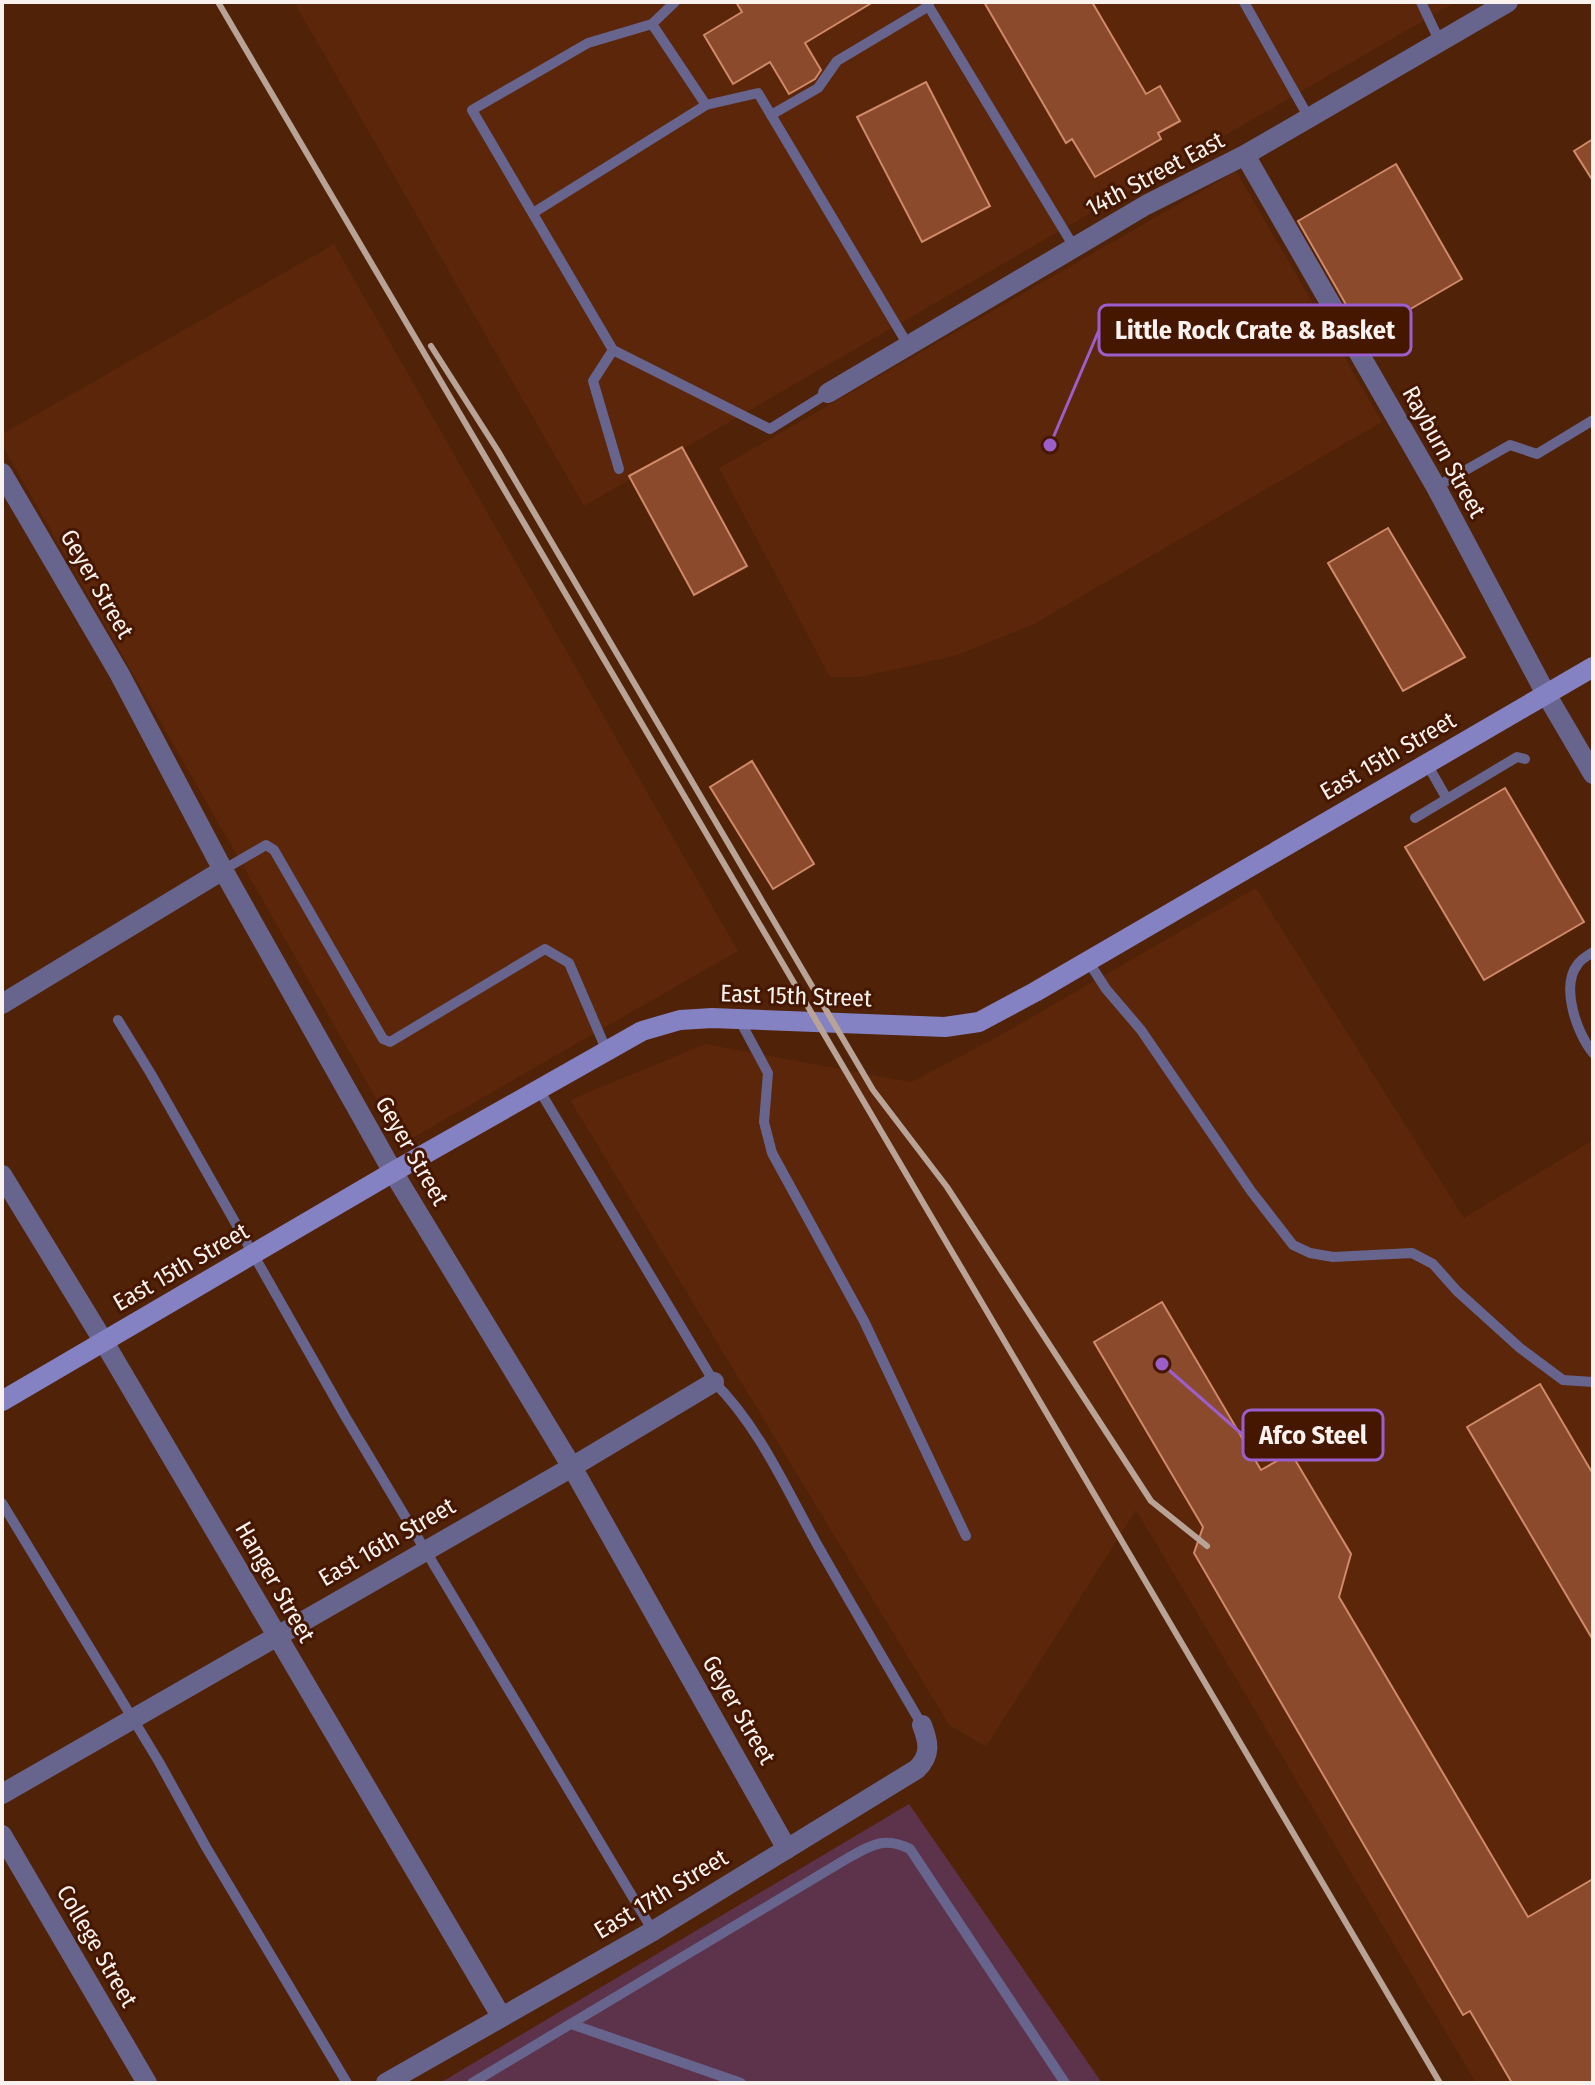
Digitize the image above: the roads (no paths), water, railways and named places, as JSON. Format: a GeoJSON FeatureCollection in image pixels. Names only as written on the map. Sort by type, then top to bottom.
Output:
{"type":"FeatureCollection","features":[{"type":"Feature","properties":{"kind":"street","name":"14th Street East"},"geometry":{"type":"LineString","coordinates":[[828,393],[1146,205],[1245,155],[1508,2]]}},
{"type":"Feature","properties":{"kind":"street","name":"Rayburn Street"},"geometry":{"type":"LineString","coordinates":[[1245,155],[1436,487],[1546,694],[1593,774]]}},
{"type":"Feature","properties":{"kind":"street","name":"Geyer Street"},"geometry":{"type":"LineString","coordinates":[[2,473],[119,673],[223,870],[393,1172],[572,1467],[787,1849]]}},
{"type":"Feature","properties":{"kind":"street","name":"East 15th Street"},"geometry":{"type":"LineString","coordinates":[[2,1401],[538,1088],[642,1031],[670,1022],[712,1018],[922,1027],[979,1022],[1593,667]]}},
{"type":"Feature","properties":{"kind":"street"},"geometry":{"type":"LineString","coordinates":[[2,1004],[223,870]]}},
{"type":"Feature","properties":{"kind":"street","name":"Hanger Street"},"geometry":{"type":"LineString","coordinates":[[2,1175],[104,1342],[501,2016]]}},
{"type":"Feature","properties":{"kind":"street","name":"East 16th Street"},"geometry":{"type":"LineString","coordinates":[[2,1794],[572,1467],[714,1382]]}},
{"type":"Feature","properties":{"kind":"street","name":"East 17th Street"},"geometry":{"type":"LineString","coordinates":[[386,2083],[653,1931],[917,1769],[928,1751],[928,1740],[922,1725]]}},
{"type":"Feature","properties":{"kind":"street","name":"College Street"},"geometry":{"type":"LineString","coordinates":[[2,1835],[147,2083]]}},
{"type":"Feature","properties":{"kind":"lane"},"geometry":{"type":"LineString","coordinates":[[675,2],[652,24],[588,43],[472,110],[613,350],[770,429],[828,393]]}},
{"type":"Feature","properties":{"kind":"lane"},"geometry":{"type":"LineString","coordinates":[[1244,2],[1309,118]]}},
{"type":"Feature","properties":{"kind":"lane"},"geometry":{"type":"LineString","coordinates":[[1421,2],[1440,42]]}},
{"type":"Feature","properties":{"kind":"lane"},"geometry":{"type":"LineString","coordinates":[[771,115],[818,88],[837,61],[928,4],[1074,247]]}},
{"type":"Feature","properties":{"kind":"lane"},"geometry":{"type":"LineString","coordinates":[[652,24],[706,105]]}},
{"type":"Feature","properties":{"kind":"lane"},"geometry":{"type":"LineString","coordinates":[[533,213],[706,105],[758,93],[908,345]]}},
{"type":"Feature","properties":{"kind":"lane"},"geometry":{"type":"LineString","coordinates":[[613,350],[593,381],[619,469]]}},
{"type":"Feature","properties":{"kind":"lane"},"geometry":{"type":"LineString","coordinates":[[1436,487],[1510,445],[1537,454],[1593,420]]}},
{"type":"Feature","properties":{"kind":"lane"},"geometry":{"type":"LineString","coordinates":[[1415,818],[1517,757],[1525,759]]}},
{"type":"Feature","properties":{"kind":"lane"},"geometry":{"type":"LineString","coordinates":[[1427,764],[1447,799]]}},
{"type":"Feature","properties":{"kind":"lane"},"geometry":{"type":"LineString","coordinates":[[223,870],[266,845],[274,850],[383,1039],[390,1042],[545,949],[569,963],[606,1049]]}},
{"type":"Feature","properties":{"kind":"lane"},"geometry":{"type":"LineString","coordinates":[[1593,952],[1576,965],[1571,989],[1573,1016],[1585,1044],[1593,1053]]}},
{"type":"Feature","properties":{"kind":"lane"},"geometry":{"type":"LineString","coordinates":[[1088,961],[1106,989],[1141,1030],[1251,1191],[1293,1245],[1310,1253],[1333,1257],[1412,1253],[1433,1264],[1457,1291],[1520,1348],[1563,1380],[1593,1382]]}},
{"type":"Feature","properties":{"kind":"lane"},"geometry":{"type":"LineString","coordinates":[[739,1019],[768,1073],[764,1122],[772,1153],[864,1321],[966,1536]]}},
{"type":"Feature","properties":{"kind":"lane"},"geometry":{"type":"LineString","coordinates":[[118,1020],[345,1416],[653,1931]]}},
{"type":"Feature","properties":{"kind":"lane"},"geometry":{"type":"LineString","coordinates":[[538,1088],[714,1382],[738,1405],[764,1446],[922,1725]]}},
{"type":"Feature","properties":{"kind":"lane"},"geometry":{"type":"LineString","coordinates":[[2,1503],[347,2083]]}},
{"type":"Feature","properties":{"kind":"lane"},"geometry":{"type":"LineString","coordinates":[[475,2082],[848,1858],[876,1842],[884,1841],[910,1849],[1065,2083]]}},
{"type":"Feature","properties":{"kind":"lane"},"geometry":{"type":"LineString","coordinates":[[571,2024],[741,2083]]}},
{"type":"Feature","properties":{"kind":"railway"},"geometry":{"type":"LineString","coordinates":[[218,2],[1440,2083]]}},
{"type":"Feature","properties":{"kind":"railway"},"geometry":{"type":"LineString","coordinates":[[431,346],[498,451],[873,1090],[947,1187],[1151,1501],[1207,1546]]}},
{"type":"Feature","properties":{"kind":"place","name":"Little Rock Crate & Basket"},"geometry":{"type":"Point","coordinates":[1050,445]}},
{"type":"Feature","properties":{"kind":"place","name":"Afco Steel"},"geometry":{"type":"Point","coordinates":[1162,1364]}}]}
